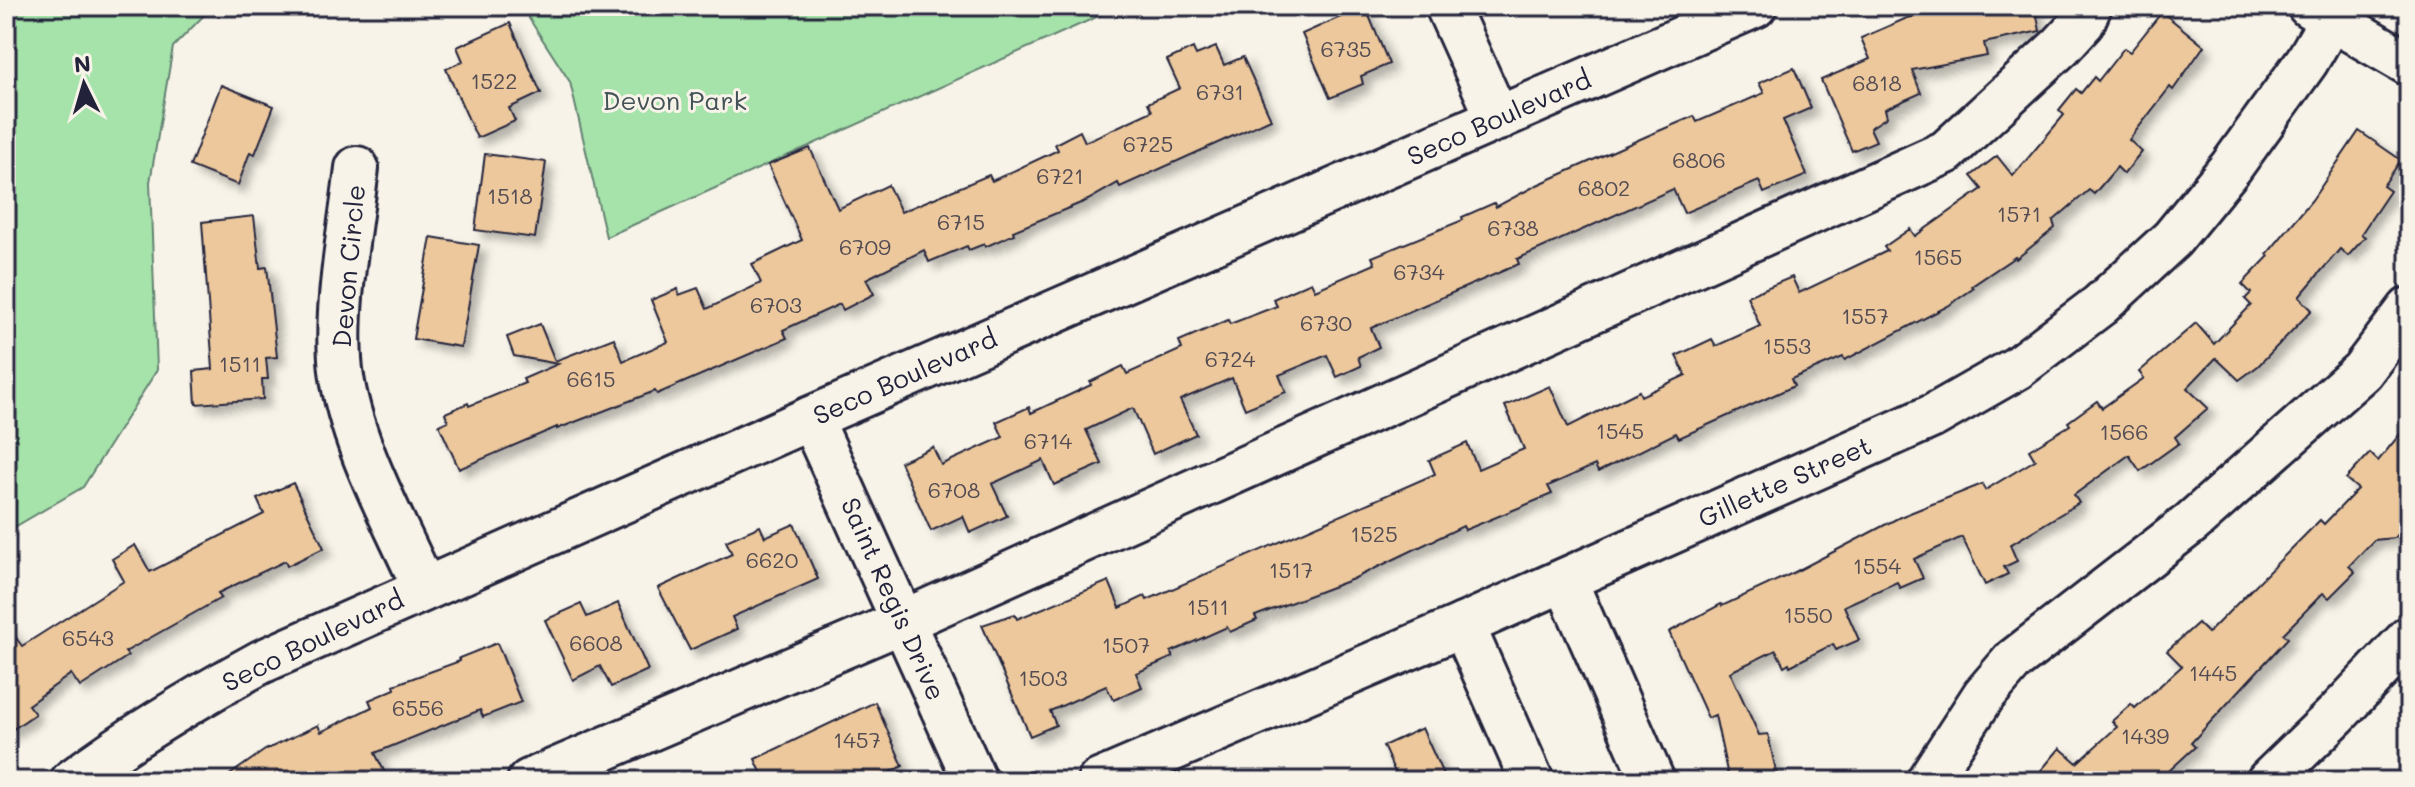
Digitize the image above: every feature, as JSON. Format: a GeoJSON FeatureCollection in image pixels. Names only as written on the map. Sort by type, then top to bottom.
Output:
{"type":"FeatureCollection","features":[{"type":"Feature","properties":{"kind":"street"},"geometry":{"type":"LineString","coordinates":[[1447,6],[1498,119]]}},
{"type":"Feature","properties":{"kind":"street","name":"Seco Boulevard"},"geometry":{"type":"LineString","coordinates":[[72,781],[118,746],[261,662],[1755,6]]}},
{"type":"Feature","properties":{"kind":"street"},"geometry":{"type":"LineString","coordinates":[[529,781],[904,621],[1946,152],[2061,46],[2083,22],[2090,6]]}},
{"type":"Feature","properties":{"kind":"street"},"geometry":{"type":"LineString","coordinates":[[2327,10],[2409,64]]}},
{"type":"Feature","properties":{"kind":"street","name":"Gillette Street"},"geometry":{"type":"LineString","coordinates":[[1099,781],[1463,625],[1933,416],[2017,368],[2100,305],[2172,239],[2231,167],[2307,61],[2327,10]]}},
{"type":"Feature","properties":{"kind":"street","name":"Devon Circle"},"geometry":{"type":"LineString","coordinates":[[357,168],[341,314],[341,370],[352,419],[367,459],[424,588]]}},
{"type":"Feature","properties":{"kind":"street"},"geometry":{"type":"LineString","coordinates":[[1928,781],[1984,695],[2014,660],[2191,523],[2225,493],[2362,371],[2409,309]]}},
{"type":"Feature","properties":{"kind":"street","name":"Saint Regis Drive"},"geometry":{"type":"LineString","coordinates":[[811,418],[975,781]]}},
{"type":"Feature","properties":{"kind":"street"},"geometry":{"type":"LineString","coordinates":[[1565,580],[1653,781]]}},
{"type":"Feature","properties":{"kind":"street"},"geometry":{"type":"LineString","coordinates":[[1463,625],[1532,781]]}},
{"type":"Feature","properties":{"kind":"street"},"geometry":{"type":"LineString","coordinates":[[2268,781],[2409,638]]}},
{"type":"Feature","properties":{"kind":"green space"},"geometry":{"type":"Polygon","coordinates":[[[6,6],[213,6],[173,47],[150,182],[157,370],[83,487],[6,532],[6,6]]]}},
{"type":"Feature","properties":{"kind":"green space","name":"Devon Park"},"geometry":{"type":"Polygon","coordinates":[[[521,6],[1121,6],[606,237],[570,82],[521,6]]]}},
{"type":"Feature","properties":{"kind":"building"},"geometry":{"type":"Polygon","coordinates":[[[1365,6],[1389,64],[1361,76],[1363,84],[1330,98],[1302,34],[1365,6]]]}},
{"type":"Feature","properties":{"kind":"building"},"geometry":{"type":"Polygon","coordinates":[[[1962,6],[2035,6],[2040,31],[1984,43],[1987,56],[1912,70],[1921,93],[1885,109],[1887,117],[1870,128],[1876,141],[1852,151],[1821,80],[1870,59],[1861,38],[1907,18],[1962,6]]]}},
{"type":"Feature","properties":{"kind":"building"},"geometry":{"type":"Polygon","coordinates":[[[2162,12],[2204,46],[2173,90],[2170,87],[2129,140],[2142,152],[2124,174],[2117,167],[2094,194],[2089,190],[2053,221],[2055,228],[1948,306],[1845,360],[1843,357],[1791,379],[1794,386],[1679,438],[1676,433],[1598,472],[1595,465],[1548,486],[1552,494],[1465,530],[1463,526],[1353,579],[1255,616],[1257,620],[1230,632],[1227,627],[1171,652],[1173,657],[1136,673],[1142,687],[1114,700],[1106,686],[1050,711],[1056,725],[1030,736],[982,625],[1015,614],[1017,619],[1109,581],[1120,608],[1145,596],[1147,600],[1435,474],[1429,460],[1467,443],[1478,469],[1524,449],[1505,406],[1550,386],[1568,427],[1639,391],[1641,396],[1686,375],[1676,356],[1712,339],[1716,346],[1760,326],[1747,296],[1792,277],[1799,293],[1887,251],[1884,247],[1910,229],[1915,236],[1982,189],[1971,176],[1997,156],[2013,176],[2064,115],[2059,110],[2076,89],[2081,93],[2094,77],[2098,81],[2124,48],[2130,52],[2162,12]]]}},
{"type":"Feature","properties":{"kind":"building"},"geometry":{"type":"Polygon","coordinates":[[[510,23],[541,93],[509,108],[515,121],[477,138],[446,69],[463,61],[457,47],[510,23]]]}},
{"type":"Feature","properties":{"kind":"building"},"geometry":{"type":"Polygon","coordinates":[[[1216,47],[1224,65],[1243,57],[1271,119],[1120,187],[1118,183],[985,247],[984,244],[969,250],[967,246],[929,262],[924,250],[866,279],[874,294],[843,310],[840,304],[783,330],[787,338],[657,394],[655,391],[557,427],[459,469],[439,425],[448,421],[445,413],[525,383],[523,379],[558,364],[514,356],[507,337],[540,324],[555,361],[614,338],[623,361],[668,342],[651,300],[678,289],[679,295],[698,288],[707,309],[761,283],[752,264],[802,240],[768,165],[810,148],[838,209],[888,185],[901,212],[989,175],[992,181],[1058,150],[1055,144],[1080,131],[1085,142],[1152,111],[1148,103],[1180,88],[1167,60],[1193,48],[1196,55],[1216,47]]]}},
{"type":"Feature","properties":{"kind":"building"},"geometry":{"type":"Polygon","coordinates":[[[1794,68],[1811,108],[1783,120],[1807,175],[1764,193],[1759,181],[1684,213],[1673,189],[1517,259],[1519,264],[1371,328],[1379,347],[1358,357],[1361,366],[1337,377],[1327,355],[1279,375],[1286,392],[1245,409],[1232,378],[1180,400],[1196,434],[1153,454],[1133,408],[1086,430],[1102,464],[1054,485],[1043,460],[992,484],[1007,516],[970,533],[963,516],[931,531],[900,462],[933,447],[941,465],[1003,437],[996,422],[1029,407],[1031,413],[1123,366],[1127,374],[1182,349],[1179,341],[1228,320],[1230,324],[1277,306],[1273,299],[1311,282],[1315,290],[1375,264],[1372,257],[1463,220],[1462,217],[1494,203],[1496,207],[1537,185],[1694,116],[1697,122],[1764,93],[1759,83],[1794,68]]]}},
{"type":"Feature","properties":{"kind":"building"},"geometry":{"type":"Polygon","coordinates":[[[221,85],[274,106],[255,154],[250,152],[238,185],[190,166],[221,85]]]}},
{"type":"Feature","properties":{"kind":"building"},"geometry":{"type":"Polygon","coordinates":[[[2359,131],[2401,160],[2383,186],[2390,191],[2361,234],[2365,237],[2348,256],[2340,249],[2299,297],[2312,310],[2258,366],[2239,380],[2216,358],[2187,388],[2208,408],[2175,437],[2179,443],[2140,471],[2129,455],[2074,495],[2079,503],[2010,545],[2017,561],[2004,567],[2008,574],[1985,585],[1962,537],[1914,559],[1923,578],[1900,588],[1897,582],[1844,606],[1859,640],[1836,650],[1833,644],[1790,666],[1789,663],[1784,666],[1776,650],[1730,672],[1759,735],[1768,734],[1778,781],[1729,781],[1715,715],[1708,718],[1669,632],[1721,604],[1795,572],[1900,517],[1982,484],[1985,490],[2035,460],[2029,450],[2070,425],[2068,422],[2097,401],[2102,408],[2144,378],[2139,372],[2196,323],[2214,344],[2251,305],[2245,299],[2251,293],[2242,284],[2269,256],[2267,254],[2312,200],[2359,131]]]}},
{"type":"Feature","properties":{"kind":"building"},"geometry":{"type":"Polygon","coordinates":[[[485,154],[546,162],[535,238],[475,230],[485,154]]]}},
{"type":"Feature","properties":{"kind":"building"},"geometry":{"type":"Polygon","coordinates":[[[254,216],[260,268],[267,267],[277,357],[266,358],[268,379],[262,379],[263,399],[196,404],[194,371],[213,369],[202,222],[254,216]]]}},
{"type":"Feature","properties":{"kind":"building"},"geometry":{"type":"Polygon","coordinates":[[[431,237],[479,245],[461,347],[413,339],[431,237]]]}},
{"type":"Feature","properties":{"kind":"building"},"geometry":{"type":"Polygon","coordinates":[[[2409,423],[2409,521],[2394,538],[2374,540],[2349,566],[2355,572],[2329,598],[2323,593],[2283,634],[2288,638],[2191,743],[2195,747],[2158,781],[2032,781],[2060,748],[2077,763],[2117,727],[2112,721],[2131,704],[2135,708],[2182,666],[2167,651],[2198,623],[2208,633],[2320,520],[2324,524],[2358,489],[2346,479],[2370,453],[2378,461],[2409,423]]]}},
{"type":"Feature","properties":{"kind":"building"},"geometry":{"type":"Polygon","coordinates":[[[293,483],[324,548],[287,566],[285,561],[218,593],[221,598],[125,652],[128,656],[80,687],[71,674],[28,705],[35,714],[6,734],[6,624],[22,646],[124,581],[112,559],[135,545],[150,572],[264,514],[257,499],[293,483]]]}},
{"type":"Feature","properties":{"kind":"building"},"geometry":{"type":"Polygon","coordinates":[[[794,524],[818,579],[732,617],[737,629],[690,650],[658,588],[732,554],[726,541],[760,526],[765,537],[794,524]]]}},
{"type":"Feature","properties":{"kind":"building"},"geometry":{"type":"Polygon","coordinates":[[[618,603],[648,670],[611,687],[600,666],[573,680],[545,620],[581,604],[587,617],[618,603]]]}},
{"type":"Feature","properties":{"kind":"building"},"geometry":{"type":"Polygon","coordinates":[[[497,643],[521,702],[483,717],[480,710],[375,753],[389,781],[221,781],[265,750],[318,725],[321,732],[372,707],[369,700],[395,689],[394,685],[460,661],[459,658],[497,643]]]}},
{"type":"Feature","properties":{"kind":"building"},"geometry":{"type":"Polygon","coordinates":[[[875,702],[903,766],[890,772],[894,781],[765,781],[755,759],[875,702]]]}},
{"type":"Feature","properties":{"kind":"building"},"geometry":{"type":"Polygon","coordinates":[[[1422,728],[1446,781],[1399,781],[1383,746],[1422,728]]]}}]}
